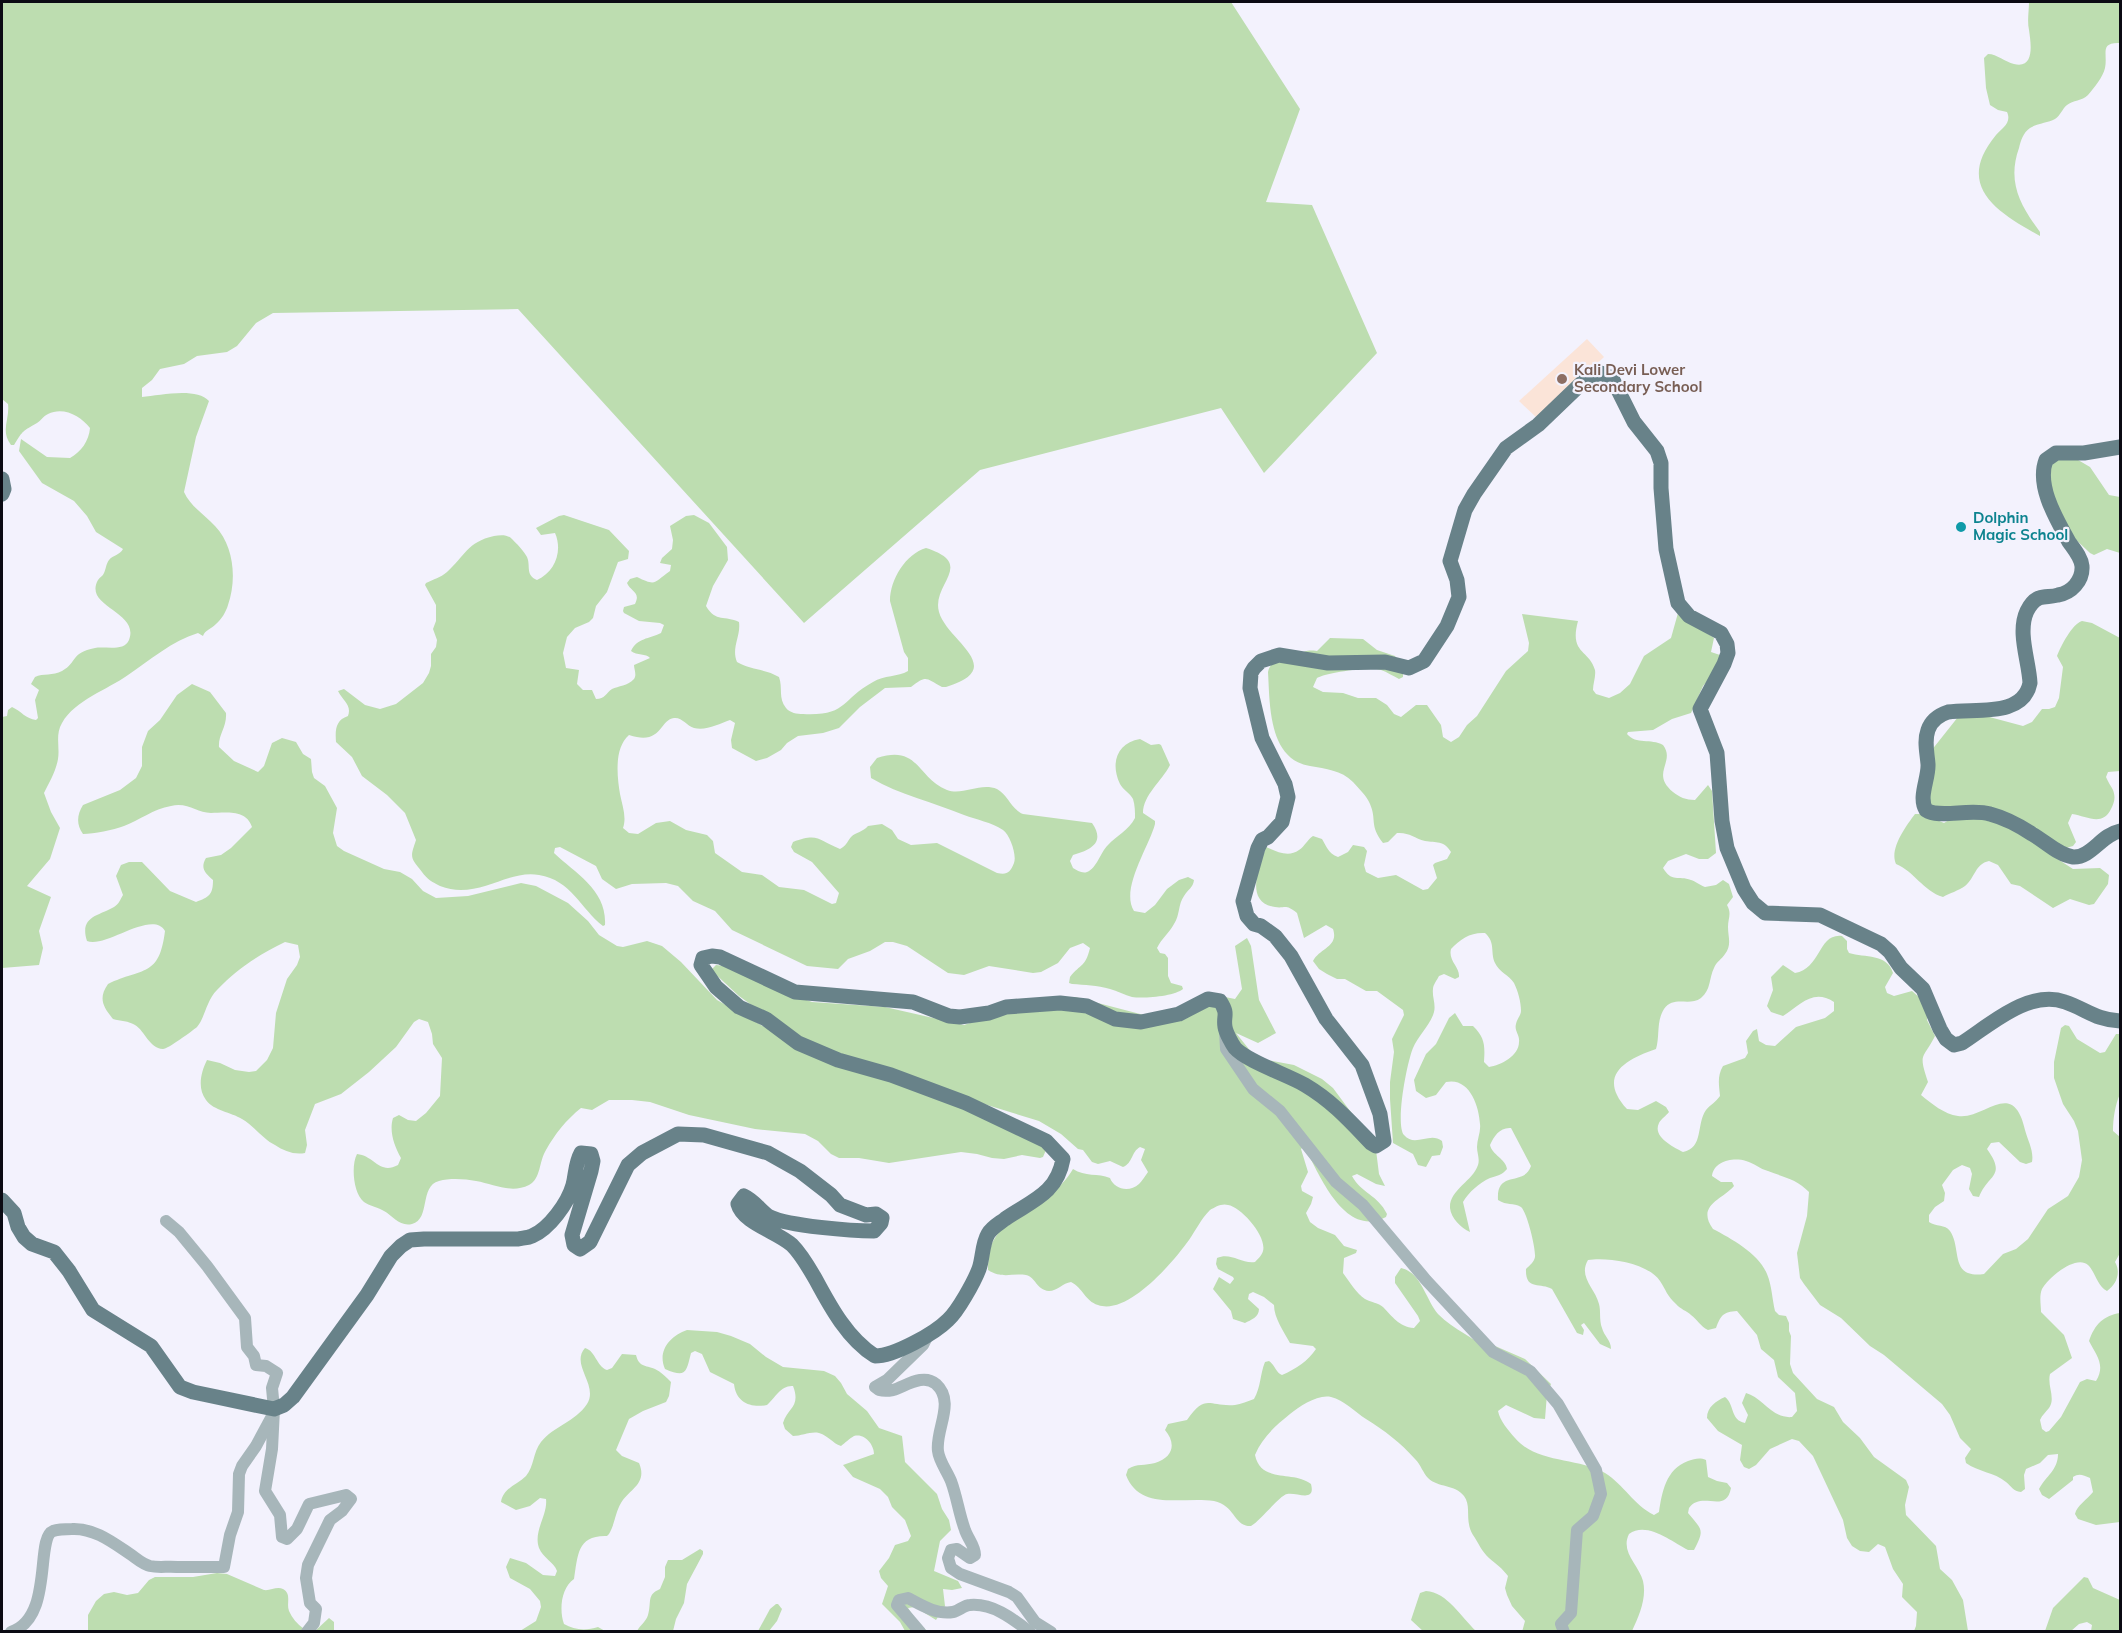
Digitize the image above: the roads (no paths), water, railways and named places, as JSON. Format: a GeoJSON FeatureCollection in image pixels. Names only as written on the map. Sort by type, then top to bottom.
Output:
{"type":"FeatureCollection","features":[{"type":"Feature","properties":{"kind":"main road"},"geometry":{"type":"LineString","coordinates":[[2,1200],[14,1213],[24,1237],[32,1244],[54,1252],[69,1271],[93,1310],[151,1346],[180,1387],[274,1408],[284,1405],[293,1397],[367,1295],[391,1256],[410,1240],[518,1239],[533,1236],[549,1224],[562,1209],[570,1196],[577,1161],[581,1153],[587,1152],[591,1154],[593,1161],[572,1235],[574,1245],[580,1248],[590,1242],[628,1165],[634,1158],[678,1134],[704,1135],[768,1154],[800,1171],[840,1205],[866,1215],[876,1214],[882,1218],[874,1231],[859,1231],[790,1222],[769,1216],[752,1200],[744,1196],[738,1203],[739,1209],[751,1220],[792,1245],[803,1259],[835,1314],[865,1350],[875,1356],[895,1353],[949,1320],[972,1286],[979,1270],[988,1234],[1016,1210],[1046,1192],[1061,1173],[1063,1159],[1046,1142],[966,1103],[891,1075],[838,1060],[798,1043],[766,1018],[740,1007],[716,987],[700,965],[703,958],[720,957],[795,992],[913,1002],[949,1016],[960,1017],[989,1013],[1006,1006],[1060,1003],[1087,1006],[1115,1019],[1140,1022],[1179,1014],[1208,999],[1220,1001],[1227,1018],[1225,1027],[1234,1047],[1243,1056],[1276,1070],[1323,1096],[1376,1146],[1384,1141],[1380,1114],[1362,1065],[1326,1019],[1292,956],[1275,936],[1254,924],[1246,916],[1243,901],[1258,848],[1262,840],[1282,822],[1288,797],[1285,783],[1262,738],[1250,688],[1251,673],[1261,661],[1279,656],[1328,663],[1385,662],[1409,668],[1425,661],[1448,626],[1459,597],[1457,580],[1450,561],[1466,510],[1474,494],[1506,448],[1538,425],[1587,378],[1601,373],[1612,378],[1634,422],[1657,451],[1661,463],[1665,536],[1678,603],[1689,616],[1720,633],[1727,644],[1728,653],[1724,664],[1700,709],[1717,753],[1722,821],[1727,848],[1739,879],[1753,903],[1770,914],[1820,915],[1881,944],[1923,989],[1940,1029],[1946,1039],[1954,1045],[1962,1043],[2004,1015],[2038,999],[2048,997],[2107,1021],[2121,1021]]}},
{"type":"Feature","properties":{"kind":"main road"},"geometry":{"type":"LineString","coordinates":[[2121,447],[2101,452],[2056,453],[2051,454],[2046,460],[2043,472],[2045,488],[2060,523],[2080,560],[2082,567],[2080,576],[2076,584],[2068,591],[2039,598],[2032,602],[2028,609],[2024,626],[2030,684],[2022,700],[2008,707],[1948,712],[1940,715],[1932,723],[1926,739],[1928,767],[1923,802],[1926,810],[1934,814],[1972,811],[1997,816],[2026,830],[2058,851],[2072,856],[2086,854],[2108,835],[2121,831]]}},
{"type":"Feature","properties":{"kind":"main road"},"geometry":{"type":"LineString","coordinates":[[2,479],[4,489],[2,494]]}},
{"type":"Feature","properties":{"kind":"street"},"geometry":{"type":"LineString","coordinates":[[1225,1027],[1226,1049],[1252,1089],[1280,1111],[1336,1182],[1364,1205],[1426,1280],[1493,1352],[1530,1371],[1558,1404],[1585,1449],[1596,1470],[1601,1494],[1593,1516],[1577,1530],[1570,1613],[1561,1624],[1564,1632]]}},
{"type":"Feature","properties":{"kind":"street"},"geometry":{"type":"LineString","coordinates":[[165,1221],[179,1232],[207,1266],[244,1318],[247,1347],[254,1356],[256,1365],[266,1366],[277,1374],[272,1388],[274,1408],[272,1449],[266,1491],[280,1515],[282,1537],[286,1539],[292,1534],[309,1504],[346,1495],[351,1499],[342,1511],[330,1520],[308,1565],[306,1578],[310,1603],[316,1609],[314,1623],[307,1632]]}},
{"type":"Feature","properties":{"kind":"street"},"geometry":{"type":"LineString","coordinates":[[929,1333],[923,1345],[887,1380],[875,1387],[879,1390],[894,1390],[912,1381],[921,1380],[938,1385],[944,1399],[945,1412],[938,1451],[951,1482],[965,1532],[975,1550],[975,1555],[970,1558],[957,1549],[951,1550],[948,1558],[951,1568],[960,1574],[1017,1597],[1035,1622],[1051,1632]]}},
{"type":"Feature","properties":{"kind":"street"},"geometry":{"type":"LineString","coordinates":[[11,1632],[27,1620],[36,1605],[44,1572],[45,1542],[50,1533],[57,1530],[83,1530],[102,1536],[144,1564],[156,1567],[224,1567],[230,1535],[238,1512],[239,1474],[256,1446],[274,1408]]}},
{"type":"Feature","properties":{"kind":"street"},"geometry":{"type":"LineString","coordinates":[[920,1632],[897,1605],[899,1600],[908,1598],[927,1608],[953,1612],[968,1605],[991,1608],[1012,1618],[1030,1632]]}},
{"type":"Feature","properties":{"kind":"place","name":"Kali Devi Lower Secondary School"},"geometry":{"type":"Point","coordinates":[1562,379]}},
{"type":"Feature","properties":{"kind":"place","name":"Dolphin Magic School"},"geometry":{"type":"Point","coordinates":[1961,527]}}]}
